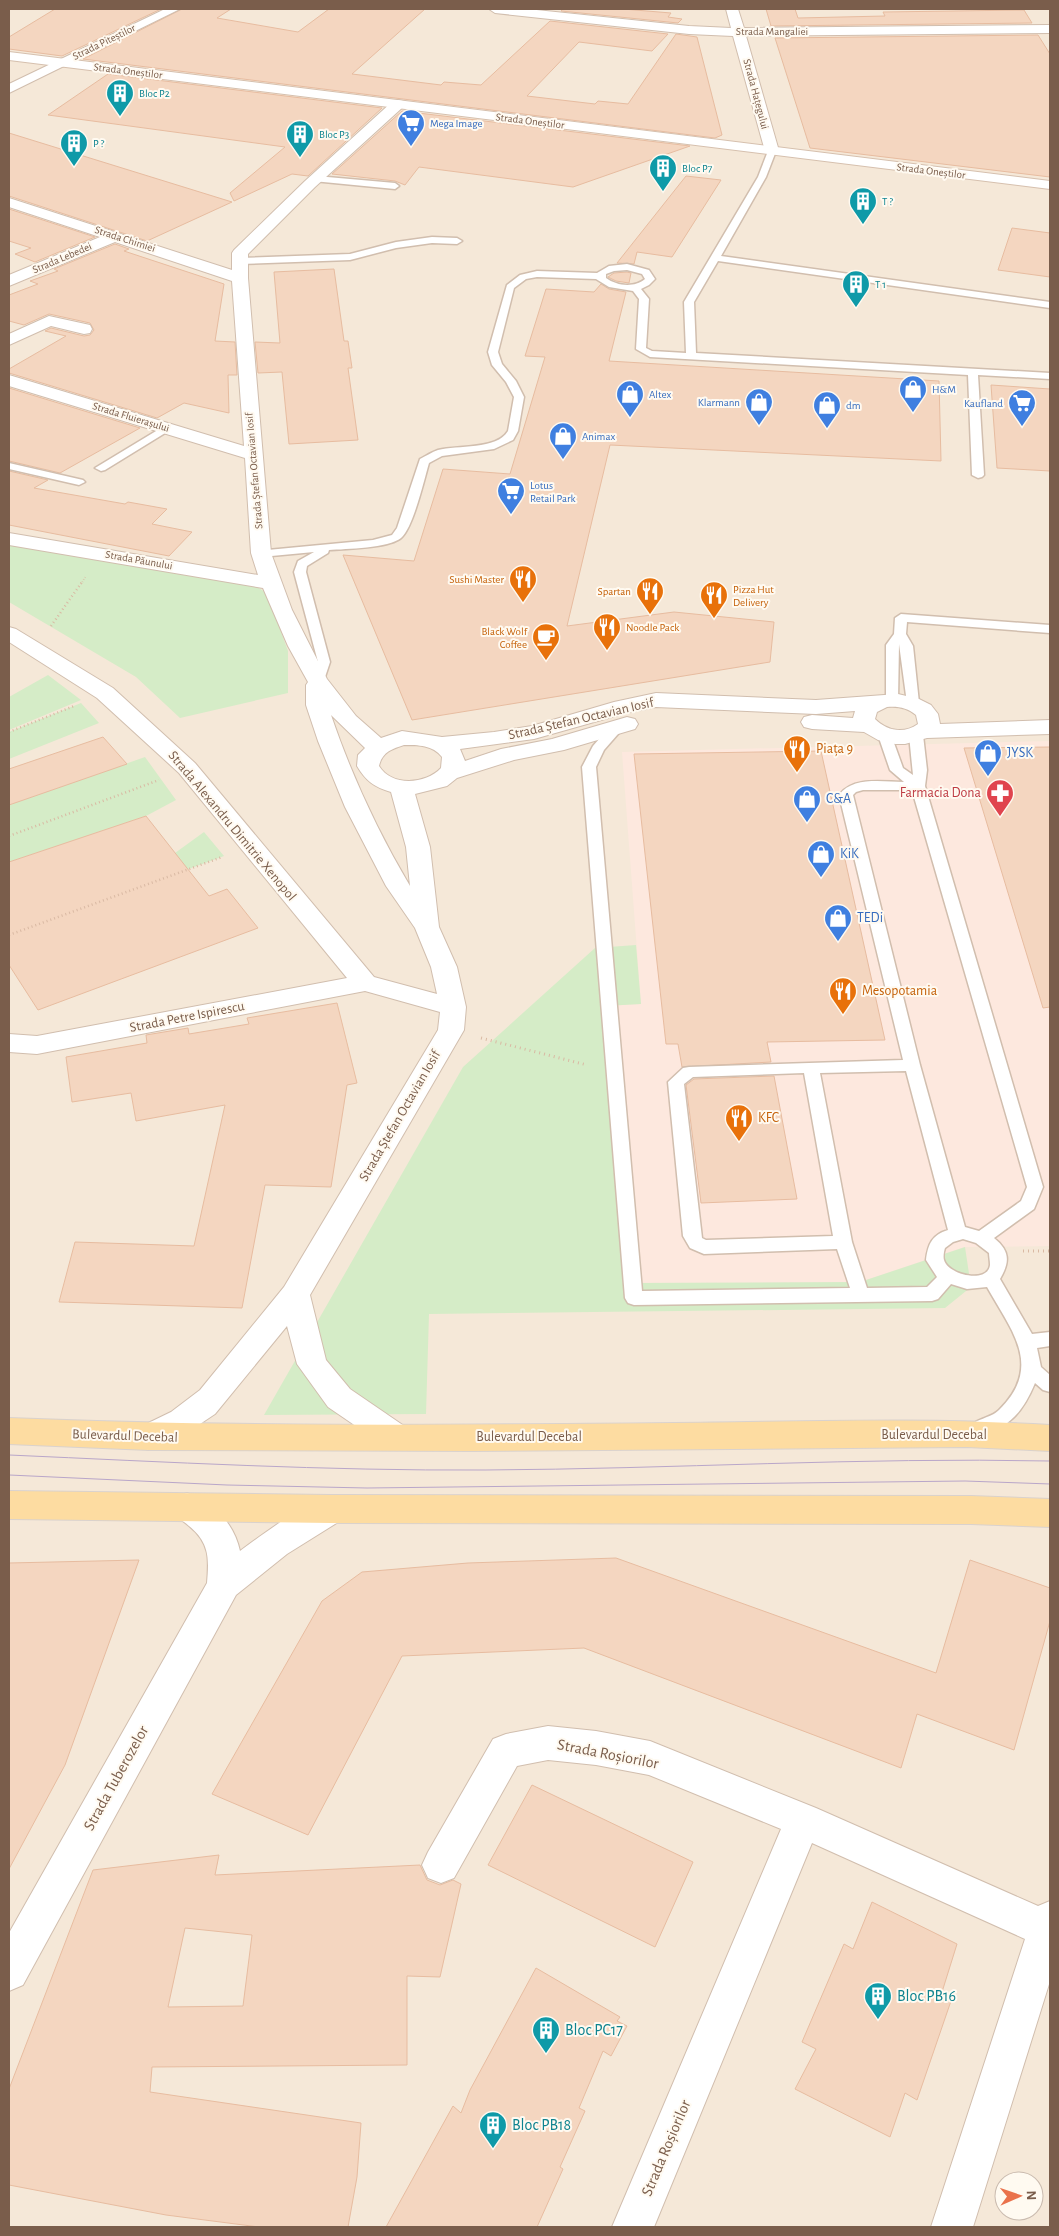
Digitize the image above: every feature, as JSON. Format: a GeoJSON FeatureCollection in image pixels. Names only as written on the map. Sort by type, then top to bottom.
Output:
{"type":"FeatureCollection","features":[{"type":"Feature","properties":{"kind":"main road","name":"Bulevardul Decebal"},"geometry":{"type":"LineString","coordinates":[[9,1431],[149,1438],[967,1434],[1050,1438]]}},
{"type":"Feature","properties":{"kind":"main road"},"geometry":{"type":"LineString","coordinates":[[9,1505],[331,1509],[971,1510],[1050,1513]]}},
{"type":"Feature","properties":{"kind":"street","name":"Strada Piteștilor"},"geometry":{"type":"LineString","coordinates":[[9,89],[174,9]]}},
{"type":"Feature","properties":{"kind":"street","name":"Strada Mangaliei"},"geometry":{"type":"LineString","coordinates":[[494,9],[689,30],[739,32],[1050,29]]}},
{"type":"Feature","properties":{"kind":"street","name":"Strada Hațegului"},"geometry":{"type":"LineString","coordinates":[[732,9],[772,151]]}},
{"type":"Feature","properties":{"kind":"street"},"geometry":{"type":"LineString","coordinates":[[1043,17],[1050,29]]}},
{"type":"Feature","properties":{"kind":"street","name":"Strada Oneștilor"},"geometry":{"type":"LineString","coordinates":[[9,56],[1050,185]]}},
{"type":"Feature","properties":{"kind":"street"},"geometry":{"type":"LineString","coordinates":[[240,270],[240,253],[316,179],[398,104]]}},
{"type":"Feature","properties":{"kind":"street","name":"Strada Chimiei"},"geometry":{"type":"LineString","coordinates":[[9,202],[116,236],[240,270]]}},
{"type":"Feature","properties":{"kind":"street","name":"Strada Lebedei"},"geometry":{"type":"LineString","coordinates":[[9,281],[116,236]]}},
{"type":"Feature","properties":{"kind":"street","name":"Strada Ștefan Octavian Iosif"},"geometry":{"type":"LineString","coordinates":[[240,270],[261,553],[269,582],[317,683],[345,719],[378,747]]}},
{"type":"Feature","properties":{"kind":"street"},"geometry":{"type":"LineString","coordinates":[[9,340],[50,321],[84,329]]}},
{"type":"Feature","properties":{"kind":"street","name":"Strada Fluierașului"},"geometry":{"type":"LineString","coordinates":[[10,381],[253,455]]}},
{"type":"Feature","properties":{"kind":"street","name":"Strada Păunului"},"geometry":{"type":"LineString","coordinates":[[9,538],[269,582]]}},
{"type":"Feature","properties":{"kind":"street","name":"Strada Alexandru Dimitrie Xenopol"},"geometry":{"type":"LineString","coordinates":[[9,633],[105,693],[187,768],[365,983]]}},
{"type":"Feature","properties":{"kind":"street","name":"Strada Ștefan Octavian Iosif"},"geometry":{"type":"LineString","coordinates":[[317,683],[373,726],[402,738],[429,740],[440,744],[453,757],[454,765],[441,779],[418,847]]}},
{"type":"Feature","properties":{"kind":"street","name":"Strada Ștefan Octavian Iosif"},"geometry":{"type":"LineString","coordinates":[[149,1438],[177,1426],[196,1413],[211,1399],[295,1295],[452,1018],[444,967],[427,927],[398,886],[357,807],[329,741],[317,705],[317,683]]}},
{"type":"Feature","properties":{"kind":"street","name":"Strada Ștefan Octavian Iosif"},"geometry":{"type":"LineString","coordinates":[[440,744],[494,739],[534,732],[622,706],[656,700],[816,707],[900,704],[1006,727]]}},
{"type":"Feature","properties":{"kind":"street"},"geometry":{"type":"LineString","coordinates":[[876,730],[864,720],[867,708],[900,704],[930,720],[929,726],[920,733]]}},
{"type":"Feature","properties":{"kind":"street","name":"Strada Ștefan Octavian Iosif"},"geometry":{"type":"LineString","coordinates":[[402,738],[378,747],[370,755],[367,763],[369,772],[382,782],[402,788],[441,779],[509,754],[556,745],[618,726],[650,719],[698,718],[816,722],[876,730],[896,737],[920,733],[1006,727],[1050,727]]}},
{"type":"Feature","properties":{"kind":"street","name":"Strada Ștefan Octavian Iosif"},"geometry":{"type":"LineString","coordinates":[[402,788],[418,847],[427,927]]}},
{"type":"Feature","properties":{"kind":"street"},"geometry":{"type":"LineString","coordinates":[[365,983],[452,1018]]}},
{"type":"Feature","properties":{"kind":"street","name":"Strada Petre Ispirescu"},"geometry":{"type":"LineString","coordinates":[[9,1043],[37,1045],[365,983]]}},
{"type":"Feature","properties":{"kind":"street"},"geometry":{"type":"LineString","coordinates":[[295,1295],[312,1364],[339,1398],[396,1437]]}},
{"type":"Feature","properties":{"kind":"street","name":"Strada Tuberozelor"},"geometry":{"type":"LineString","coordinates":[[187,1507],[204,1517],[215,1530],[223,1546],[226,1560],[224,1585]]}},
{"type":"Feature","properties":{"kind":"street","name":"Strada Tuberozelor"},"geometry":{"type":"LineString","coordinates":[[9,1971],[224,1585],[251,1560],[275,1542],[331,1509]]}},
{"type":"Feature","properties":{"kind":"street","name":"Strada Roșiorilor"},"geometry":{"type":"LineString","coordinates":[[441,1865],[506,1751],[548,1742],[596,1748],[650,1758],[803,1820],[1049,1927],[952,2227]]}},
{"type":"Feature","properties":{"kind":"street","name":"Strada Roșiorilor"},"geometry":{"type":"LineString","coordinates":[[633,2227],[803,1820]]}},
{"type":"Feature","properties":{"kind":"lane"},"geometry":{"type":"LineString","coordinates":[[691,356],[689,302],[762,177],[772,151]]}},
{"type":"Feature","properties":{"kind":"lane"},"geometry":{"type":"LineString","coordinates":[[316,179],[395,186]]}},
{"type":"Feature","properties":{"kind":"lane"},"geometry":{"type":"LineString","coordinates":[[240,270],[350,257],[396,245],[432,240],[456,241]]}},
{"type":"Feature","properties":{"kind":"lane"},"geometry":{"type":"LineString","coordinates":[[715,258],[1050,305]]}},
{"type":"Feature","properties":{"kind":"lane"},"geometry":{"type":"LineString","coordinates":[[627,267],[641,270],[650,275],[650,279],[648,282],[636,287],[611,285],[605,283],[601,276],[602,273],[612,268],[627,267]]}},
{"type":"Feature","properties":{"kind":"lane"},"geometry":{"type":"LineString","coordinates":[[261,553],[374,543],[396,537],[403,529],[424,461],[439,452],[490,447],[509,438],[513,432],[519,397],[511,381],[493,358],[510,287],[523,277],[537,274],[601,276]]}},
{"type":"Feature","properties":{"kind":"lane"},"geometry":{"type":"LineString","coordinates":[[636,287],[644,299],[641,349],[650,354],[1050,376]]}},
{"type":"Feature","properties":{"kind":"lane"},"geometry":{"type":"LineString","coordinates":[[973,373],[978,475]]}},
{"type":"Feature","properties":{"kind":"lane"},"geometry":{"type":"LineString","coordinates":[[101,468],[166,428]]}},
{"type":"Feature","properties":{"kind":"lane"},"geometry":{"type":"LineString","coordinates":[[9,466],[80,482]]}},
{"type":"Feature","properties":{"kind":"lane"},"geometry":{"type":"LineString","coordinates":[[317,683],[322,673],[324,662],[300,572],[302,564],[310,558],[336,546]]}},
{"type":"Feature","properties":{"kind":"lane"},"geometry":{"type":"LineString","coordinates":[[900,704],[892,646],[900,634],[901,618],[1050,629]]}},
{"type":"Feature","properties":{"kind":"lane"},"geometry":{"type":"LineString","coordinates":[[900,634],[907,646],[900,704]]}},
{"type":"Feature","properties":{"kind":"lane"},"geometry":{"type":"LineString","coordinates":[[618,726],[598,749],[590,767],[634,1298],[932,1294],[948,1276]]}},
{"type":"Feature","properties":{"kind":"lane"},"geometry":{"type":"LineString","coordinates":[[876,730],[897,770],[918,786]]}},
{"type":"Feature","properties":{"kind":"lane"},"geometry":{"type":"LineString","coordinates":[[920,733],[918,786],[1000,1063],[1034,1188],[1028,1205],[982,1238]]}},
{"type":"Feature","properties":{"kind":"lane"},"geometry":{"type":"LineString","coordinates":[[918,786],[863,786],[851,788],[846,795],[912,1065],[958,1234]]}},
{"type":"Feature","properties":{"kind":"lane"},"geometry":{"type":"LineString","coordinates":[[843,1242],[704,1247],[696,1243],[692,1236],[676,1082],[689,1072],[912,1065]]}},
{"type":"Feature","properties":{"kind":"lane"},"geometry":{"type":"LineString","coordinates":[[812,1068],[843,1242],[861,1296]]}},
{"type":"Feature","properties":{"kind":"lane"},"geometry":{"type":"LineString","coordinates":[[958,1234],[982,1238],[997,1250],[1000,1258],[1000,1266],[991,1278],[981,1282],[970,1283],[948,1276],[940,1269],[935,1260],[934,1252],[944,1238],[958,1234]]}},
{"type":"Feature","properties":{"kind":"lane"},"geometry":{"type":"LineString","coordinates":[[967,1434],[1004,1417],[1019,1400],[1032,1370],[1027,1342],[991,1278]]}},
{"type":"Feature","properties":{"kind":"lane"},"geometry":{"type":"LineString","coordinates":[[1027,1342],[1050,1339]]}},
{"type":"Feature","properties":{"kind":"lane"},"geometry":{"type":"LineString","coordinates":[[1032,1370],[1050,1385]]}},
{"type":"Feature","properties":{"kind":"path"},"geometry":{"type":"LineString","coordinates":[[51,626],[102,553]]}},
{"type":"Feature","properties":{"kind":"path"},"geometry":{"type":"LineString","coordinates":[[9,732],[105,693]]}},
{"type":"Feature","properties":{"kind":"path"},"geometry":{"type":"LineString","coordinates":[[9,836],[187,768]]}},
{"type":"Feature","properties":{"kind":"path"},"geometry":{"type":"LineString","coordinates":[[9,935],[250,846]]}},
{"type":"Feature","properties":{"kind":"path"},"geometry":{"type":"LineString","coordinates":[[452,1018],[615,1072]]}},
{"type":"Feature","properties":{"kind":"shaded area"},"geometry":{"type":"Polygon","coordinates":[[[9,9],[1050,9],[1050,2227],[9,2227],[9,9]]]}},
{"type":"Feature","properties":{"kind":"shaded area"},"geometry":{"type":"Polygon","coordinates":[[[1050,741],[1050,1246],[965,1247],[860,1282],[625,1283],[604,1006],[641,1004],[622,752],[1050,741]]]}},
{"type":"Feature","properties":{"kind":"green space"},"geometry":{"type":"Polygon","coordinates":[[[9,539],[242,578],[267,593],[288,651],[288,693],[180,718],[136,677],[9,602],[9,539]]]}},
{"type":"Feature","properties":{"kind":"green space"},"geometry":{"type":"Polygon","coordinates":[[[48,675],[81,700],[9,730],[9,697],[48,675]]]}},
{"type":"Feature","properties":{"kind":"green space"},"geometry":{"type":"Polygon","coordinates":[[[81,703],[99,723],[9,759],[9,732],[81,703]]]}},
{"type":"Feature","properties":{"kind":"green space"},"geometry":{"type":"Polygon","coordinates":[[[145,757],[176,800],[146,816],[9,862],[9,805],[145,757]]]}},
{"type":"Feature","properties":{"kind":"green space"},"geometry":{"type":"Polygon","coordinates":[[[204,832],[224,856],[9,935],[9,911],[175,853],[204,832]]]}},
{"type":"Feature","properties":{"kind":"green space"},"geometry":{"type":"Polygon","coordinates":[[[636,945],[641,1004],[605,1006],[625,1283],[860,1282],[965,1247],[971,1287],[945,1308],[429,1314],[426,1414],[264,1415],[463,1067],[595,948],[636,945]]]}},
{"type":"Feature","properties":{"kind":"building"},"geometry":{"type":"Polygon","coordinates":[[[55,9],[161,9],[62,56],[9,49],[9,37],[55,9]]]}},
{"type":"Feature","properties":{"kind":"building"},"geometry":{"type":"Polygon","coordinates":[[[182,9],[231,9],[217,18],[298,32],[329,9],[425,9],[352,74],[441,85],[444,82],[481,85],[550,21],[668,34],[652,51],[579,42],[527,96],[595,104],[598,101],[628,104],[676,34],[697,37],[722,135],[715,138],[83,59],[182,9]]]}},
{"type":"Feature","properties":{"kind":"building"},"geometry":{"type":"Polygon","coordinates":[[[563,9],[623,9],[671,13],[668,17],[682,19],[678,23],[561,11],[563,9]]]}},
{"type":"Feature","properties":{"kind":"building"},"geometry":{"type":"Polygon","coordinates":[[[766,9],[795,9],[798,18],[885,16],[883,12],[1024,10],[1032,23],[771,26],[766,9]]]}},
{"type":"Feature","properties":{"kind":"building"},"geometry":{"type":"Polygon","coordinates":[[[1038,35],[1050,54],[1050,177],[810,148],[775,38],[1038,35]]]}},
{"type":"Feature","properties":{"kind":"building"},"geometry":{"type":"Polygon","coordinates":[[[108,74],[382,108],[308,176],[292,174],[234,201],[230,193],[285,147],[48,115],[108,74]]]}},
{"type":"Feature","properties":{"kind":"building"},"geometry":{"type":"Polygon","coordinates":[[[402,111],[690,146],[573,187],[419,167],[405,185],[395,181],[332,174],[402,111]]]}},
{"type":"Feature","properties":{"kind":"building"},"geometry":{"type":"Polygon","coordinates":[[[9,133],[232,202],[147,241],[9,196],[9,133]]]}},
{"type":"Feature","properties":{"kind":"building"},"geometry":{"type":"Polygon","coordinates":[[[686,176],[721,180],[672,257],[637,252],[634,264],[617,263],[686,176]]]}},
{"type":"Feature","properties":{"kind":"building"},"geometry":{"type":"Polygon","coordinates":[[[9,209],[95,237],[35,262],[15,254],[31,248],[9,241],[9,209]]]}},
{"type":"Feature","properties":{"kind":"building"},"geometry":{"type":"Polygon","coordinates":[[[1012,228],[1050,233],[1050,277],[998,270],[1012,228]]]}},
{"type":"Feature","properties":{"kind":"building"},"geometry":{"type":"Polygon","coordinates":[[[115,244],[129,249],[124,251],[224,284],[215,341],[235,342],[237,375],[228,375],[229,413],[184,403],[157,418],[9,373],[9,369],[66,336],[45,331],[51,328],[84,336],[90,335],[94,330],[90,323],[49,314],[24,325],[9,321],[9,295],[38,284],[30,281],[58,271],[54,269],[115,244]]]}},
{"type":"Feature","properties":{"kind":"building"},"geometry":{"type":"Polygon","coordinates":[[[334,269],[344,341],[348,341],[352,368],[348,368],[358,440],[289,444],[282,372],[258,373],[255,342],[280,343],[274,272],[334,269]]]}},
{"type":"Feature","properties":{"kind":"building"},"geometry":{"type":"Polygon","coordinates":[[[614,273],[631,273],[629,283],[616,281],[608,277],[614,273]]]}},
{"type":"Feature","properties":{"kind":"building","name":"Lotus Retail Park"},"geometry":{"type":"Polygon","coordinates":[[[601,284],[609,289],[626,292],[609,361],[939,381],[941,461],[610,445],[567,626],[674,612],[774,622],[770,662],[412,720],[343,555],[414,561],[443,469],[510,474],[545,357],[525,356],[546,289],[594,292],[601,284]]]}},
{"type":"Feature","properties":{"kind":"building","name":"Kaufland"},"geometry":{"type":"Polygon","coordinates":[[[991,385],[1050,389],[1050,471],[997,468],[991,385]]]}},
{"type":"Feature","properties":{"kind":"building"},"geometry":{"type":"Polygon","coordinates":[[[9,388],[140,428],[60,473],[9,461],[9,388]]]}},
{"type":"Feature","properties":{"kind":"building"},"geometry":{"type":"Polygon","coordinates":[[[9,471],[48,480],[34,488],[125,504],[128,502],[167,509],[152,524],[192,532],[169,556],[9,525],[9,471]]]}},
{"type":"Feature","properties":{"kind":"building"},"geometry":{"type":"Polygon","coordinates":[[[103,737],[127,764],[9,805],[9,769],[103,737]]]}},
{"type":"Feature","properties":{"kind":"building"},"geometry":{"type":"Polygon","coordinates":[[[1050,747],[1050,1007],[1043,1008],[964,748],[1050,747]]]}},
{"type":"Feature","properties":{"kind":"building"},"geometry":{"type":"Polygon","coordinates":[[[821,751],[885,1040],[767,1042],[771,1062],[682,1067],[678,1044],[666,1044],[634,754],[821,751]]]}},
{"type":"Feature","properties":{"kind":"building"},"geometry":{"type":"Polygon","coordinates":[[[146,816],[209,896],[227,889],[258,928],[38,1010],[9,965],[9,862],[146,816]]]}},
{"type":"Feature","properties":{"kind":"building"},"geometry":{"type":"Polygon","coordinates":[[[337,1003],[357,1083],[347,1085],[331,1187],[265,1185],[242,1308],[59,1302],[75,1242],[194,1246],[225,1105],[136,1121],[131,1093],[72,1102],[66,1057],[147,1043],[146,1035],[188,1028],[189,1034],[249,1024],[247,1018],[337,1003]]]}},
{"type":"Feature","properties":{"kind":"building","name":"KFC"},"geometry":{"type":"Polygon","coordinates":[[[774,1076],[797,1199],[701,1203],[686,1085],[694,1079],[774,1076]]]}},
{"type":"Feature","properties":{"kind":"building"},"geometry":{"type":"Polygon","coordinates":[[[616,1558],[936,1673],[970,1560],[1050,1588],[1050,1621],[1014,1750],[917,1714],[901,1768],[584,1648],[402,1656],[308,1835],[212,1794],[322,1601],[362,1572],[468,1563],[616,1558]]]}},
{"type":"Feature","properties":{"kind":"building"},"geometry":{"type":"Polygon","coordinates":[[[139,1560],[65,1765],[9,1869],[9,1563],[139,1560]]]}},
{"type":"Feature","properties":{"kind":"building"},"geometry":{"type":"Polygon","coordinates":[[[532,1785],[693,1862],[655,1947],[488,1865],[532,1785]]]}},
{"type":"Feature","properties":{"kind":"building"},"geometry":{"type":"Polygon","coordinates":[[[219,1855],[215,1875],[420,1865],[427,1880],[440,1885],[453,1880],[461,1884],[440,1977],[407,1976],[407,2065],[152,2067],[150,2092],[361,2123],[357,2177],[348,2227],[259,2227],[166,2215],[9,2185],[9,2089],[93,1870],[219,1855]],[[185,1928],[168,2007],[243,2006],[252,1935],[185,1928]]]}},
{"type":"Feature","properties":{"kind":"building","name":"Bloc PB16"},"geometry":{"type":"Polygon","coordinates":[[[872,1902],[957,1944],[942,1992],[952,1998],[917,2100],[905,2093],[890,2137],[795,2089],[816,2049],[802,2042],[844,1944],[853,1949],[872,1902]]]}},
{"type":"Feature","properties":{"kind":"building"},"geometry":{"type":"Polygon","coordinates":[[[536,1968],[620,2017],[617,2021],[627,2026],[611,2056],[603,2051],[579,2108],[585,2111],[560,2167],[563,2169],[537,2227],[386,2227],[453,2106],[461,2113],[470,2090],[536,1968]]]}},
{"type":"Feature","properties":{"kind":"tram line"},"geometry":{"type":"LineString","coordinates":[[9,1455],[425,1470],[556,1469],[838,1462],[1050,1461]]}},
{"type":"Feature","properties":{"kind":"tram line"},"geometry":{"type":"LineString","coordinates":[[9,1475],[227,1485],[367,1488],[965,1481],[1050,1484]]}},
{"type":"Feature","properties":{"kind":"place","name":"Bloc P2"},"geometry":{"type":"Point","coordinates":[120,117]}},
{"type":"Feature","properties":{"kind":"place","name":"Mega Image"},"geometry":{"type":"Point","coordinates":[411,147]}},
{"type":"Feature","properties":{"kind":"place","name":"Bloc P3"},"geometry":{"type":"Point","coordinates":[300,158]}},
{"type":"Feature","properties":{"kind":"place","name":"P ?"},"geometry":{"type":"Point","coordinates":[74,167]}},
{"type":"Feature","properties":{"kind":"place","name":"Bloc P7"},"geometry":{"type":"Point","coordinates":[663,192]}},
{"type":"Feature","properties":{"kind":"place","name":"T ?"},"geometry":{"type":"Point","coordinates":[863,225]}},
{"type":"Feature","properties":{"kind":"place","name":"T 1"},"geometry":{"type":"Point","coordinates":[856,308]}},
{"type":"Feature","properties":{"kind":"place","name":"H&M"},"geometry":{"type":"Point","coordinates":[913,413]}},
{"type":"Feature","properties":{"kind":"place","name":"Altex"},"geometry":{"type":"Point","coordinates":[630,418]}},
{"type":"Feature","properties":{"kind":"place","name":"Klarmann"},"geometry":{"type":"Point","coordinates":[759,426]}},
{"type":"Feature","properties":{"kind":"place","name":"Kaufland"},"geometry":{"type":"Point","coordinates":[1022,427]}},
{"type":"Feature","properties":{"kind":"place","name":"dm"},"geometry":{"type":"Point","coordinates":[827,429]}},
{"type":"Feature","properties":{"kind":"place","name":"Animax"},"geometry":{"type":"Point","coordinates":[563,460]}},
{"type":"Feature","properties":{"kind":"place","name":"Lotus Retail Park"},"geometry":{"type":"Point","coordinates":[511,515]}},
{"type":"Feature","properties":{"kind":"place","name":"Sushi Master"},"geometry":{"type":"Point","coordinates":[523,603]}},
{"type":"Feature","properties":{"kind":"place","name":"Spartan"},"geometry":{"type":"Point","coordinates":[650,615]}},
{"type":"Feature","properties":{"kind":"place","name":"Pizza Hut Delivery"},"geometry":{"type":"Point","coordinates":[714,619]}},
{"type":"Feature","properties":{"kind":"place","name":"Noodle Pack"},"geometry":{"type":"Point","coordinates":[607,651]}},
{"type":"Feature","properties":{"kind":"place","name":"Black Wolf Coffee"},"geometry":{"type":"Point","coordinates":[546,661]}},
{"type":"Feature","properties":{"kind":"place","name":"Piața 9"},"geometry":{"type":"Point","coordinates":[797,773]}},
{"type":"Feature","properties":{"kind":"place","name":"JYSK"},"geometry":{"type":"Point","coordinates":[988,777]}},
{"type":"Feature","properties":{"kind":"place","name":"Farmacia Dona"},"geometry":{"type":"Point","coordinates":[1000,817]}},
{"type":"Feature","properties":{"kind":"place","name":"C&A"},"geometry":{"type":"Point","coordinates":[807,823]}},
{"type":"Feature","properties":{"kind":"place","name":"KiK"},"geometry":{"type":"Point","coordinates":[821,878]}},
{"type":"Feature","properties":{"kind":"place","name":"TEDi"},"geometry":{"type":"Point","coordinates":[838,942]}},
{"type":"Feature","properties":{"kind":"place","name":"Mesopotamia"},"geometry":{"type":"Point","coordinates":[843,1015]}},
{"type":"Feature","properties":{"kind":"place","name":"KFC"},"geometry":{"type":"Point","coordinates":[739,1142]}},
{"type":"Feature","properties":{"kind":"place","name":"Bloc PB16"},"geometry":{"type":"Point","coordinates":[878,2020]}},
{"type":"Feature","properties":{"kind":"place","name":"Bloc PC17"},"geometry":{"type":"Point","coordinates":[546,2054]}},
{"type":"Feature","properties":{"kind":"place","name":"Bloc PB18"},"geometry":{"type":"Point","coordinates":[493,2149]}}]}
